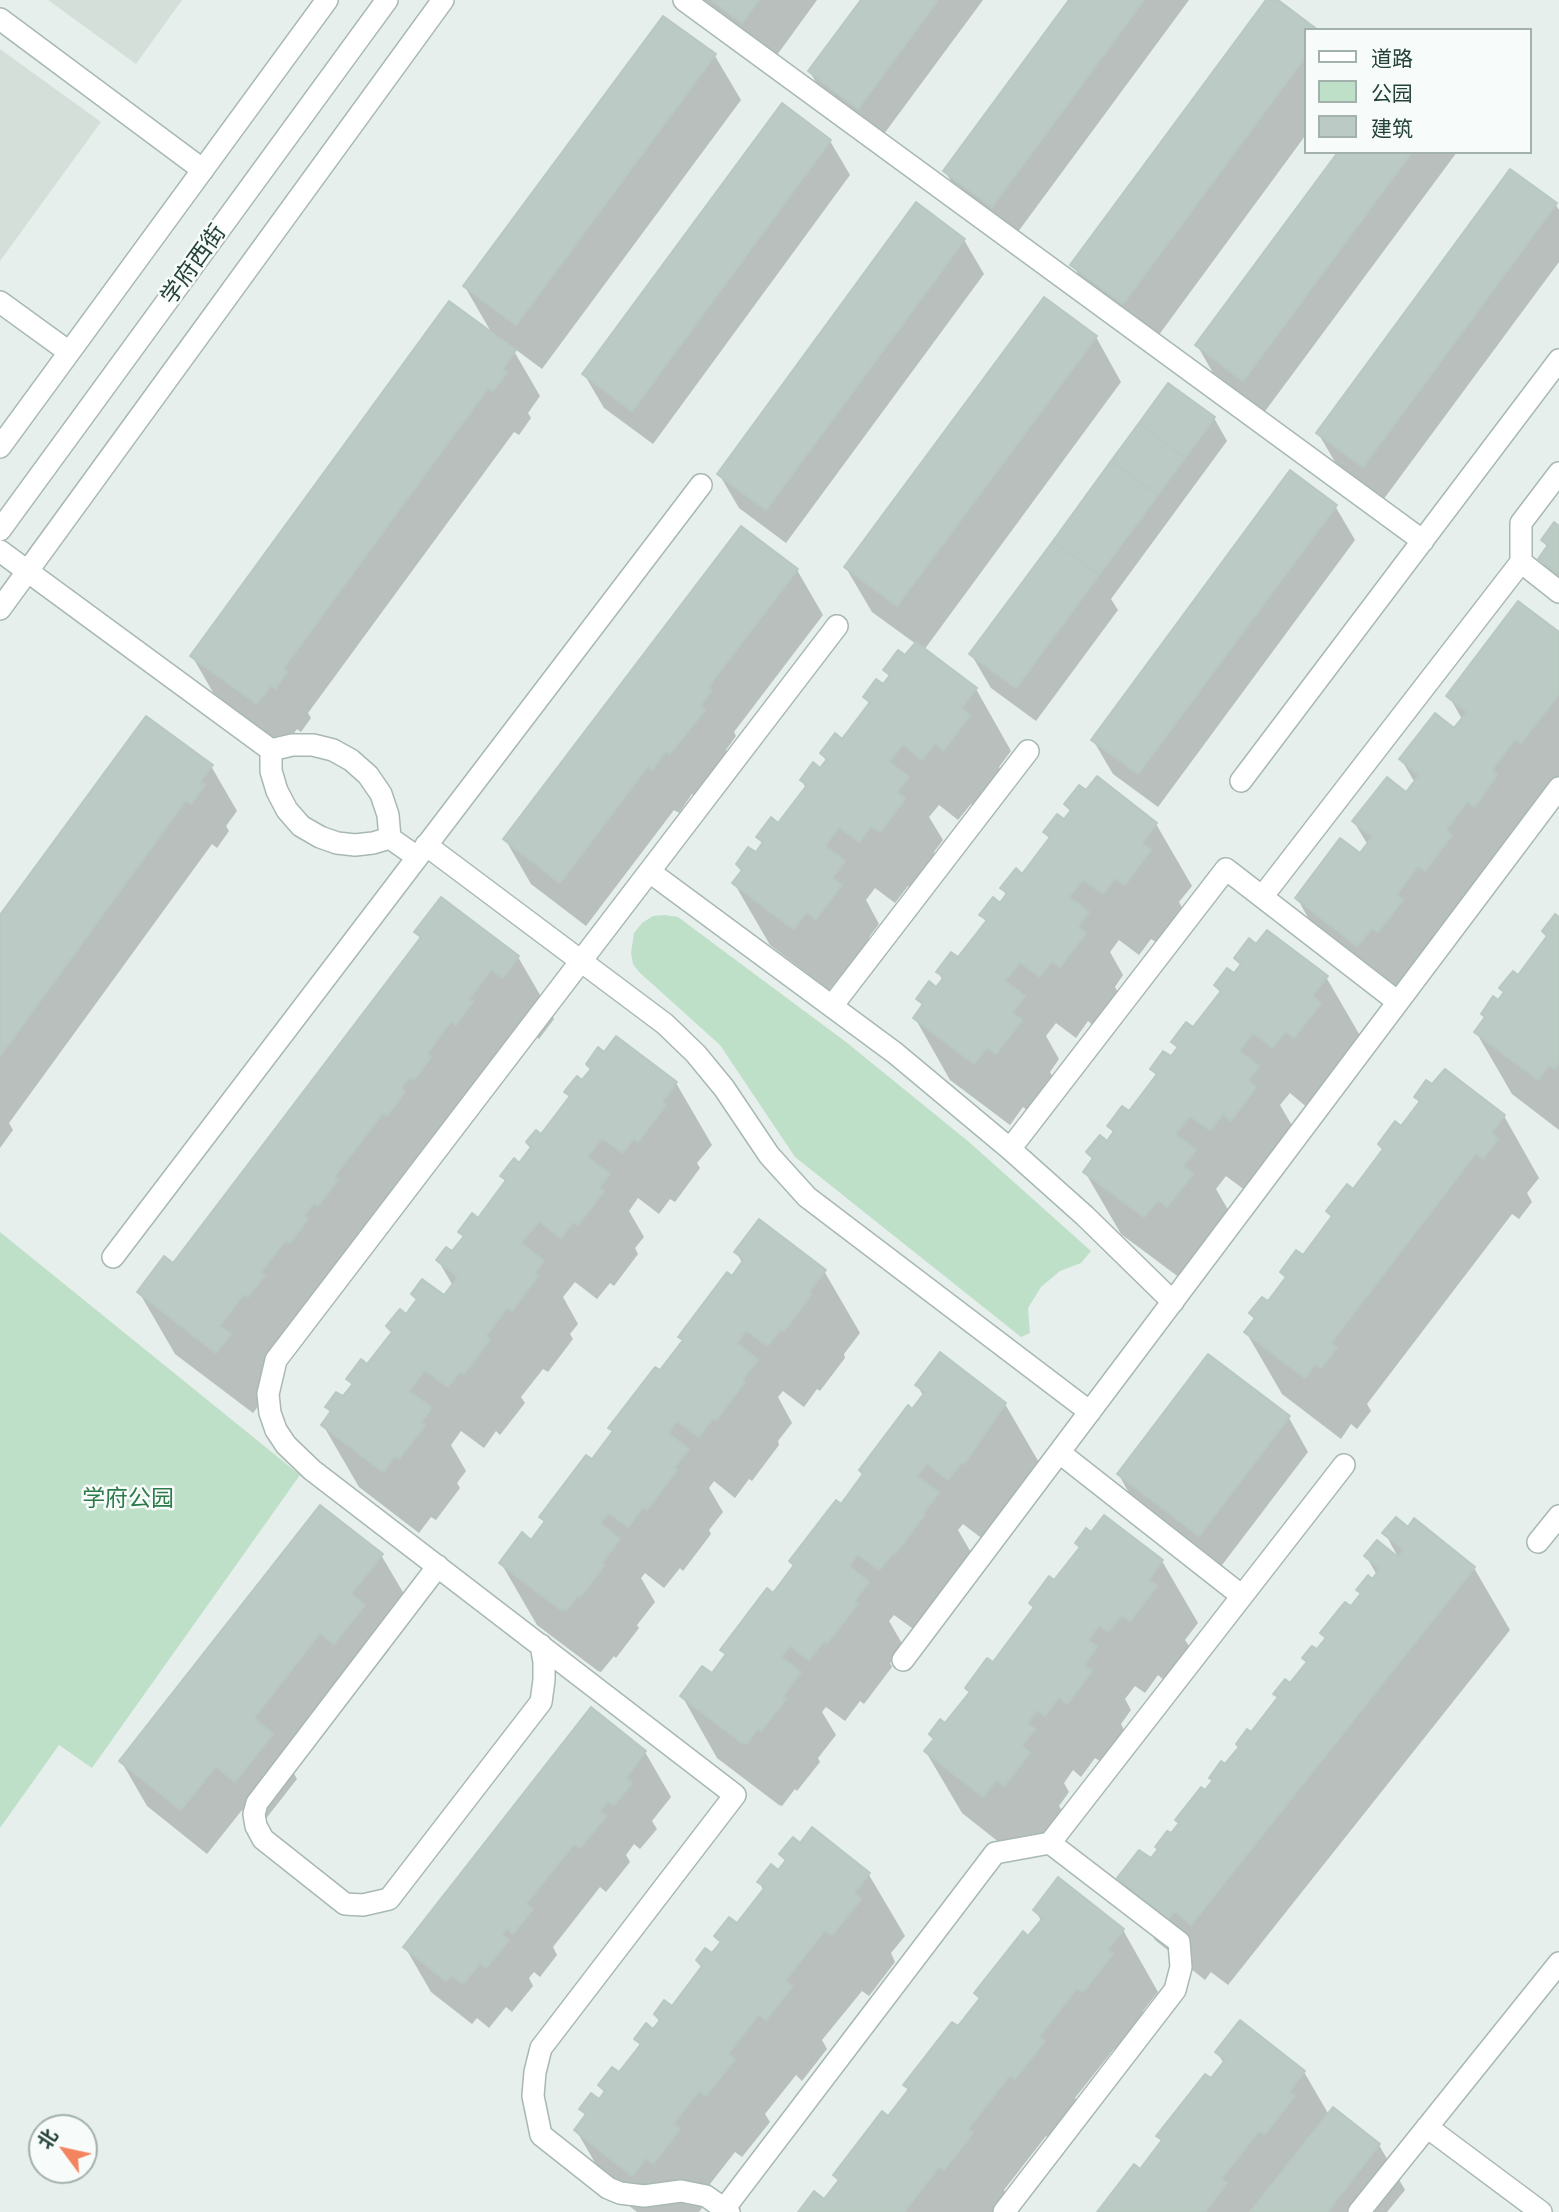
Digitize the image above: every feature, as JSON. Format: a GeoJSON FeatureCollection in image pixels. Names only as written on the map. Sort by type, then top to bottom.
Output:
{"type":"FeatureCollection","features":[{"type":"Feature","properties":{"kind":"street"},"geometry":{"type":"LineString","coordinates":[[0,447],[327,0]]}},
{"type":"Feature","properties":{"kind":"street","name":"学府西街"},"geometry":{"type":"LineString","coordinates":[[0,530],[387,0]]}},
{"type":"Feature","properties":{"kind":"street"},"geometry":{"type":"LineString","coordinates":[[0,610],[443,0]]}},
{"type":"Feature","properties":{"kind":"street"},"geometry":{"type":"LineString","coordinates":[[684,0],[1423,541]]}},
{"type":"Feature","properties":{"kind":"street"},"geometry":{"type":"LineString","coordinates":[[0,19],[203,170]]}},
{"type":"Feature","properties":{"kind":"street"},"geometry":{"type":"LineString","coordinates":[[0,302],[69,352]]}},
{"type":"Feature","properties":{"kind":"street"},"geometry":{"type":"LineString","coordinates":[[1241,781],[1559,360]]}},
{"type":"Feature","properties":{"kind":"street"},"geometry":{"type":"LineString","coordinates":[[1262,897],[1521,562],[1521,523],[1559,473]]}},
{"type":"Feature","properties":{"kind":"street"},"geometry":{"type":"LineString","coordinates":[[113,1257],[701,485]]}},
{"type":"Feature","properties":{"kind":"street"},"geometry":{"type":"LineString","coordinates":[[0,551],[271,750],[292,745],[313,745],[333,750],[351,760],[368,775],[381,794],[388,815],[390,838]]}},
{"type":"Feature","properties":{"kind":"street"},"geometry":{"type":"LineString","coordinates":[[1521,562],[1559,592]]}},
{"type":"Feature","properties":{"kind":"street"},"geometry":{"type":"LineString","coordinates":[[837,626],[276,1360],[271,1377],[268,1394],[270,1413],[276,1430],[286,1445],[312,1470],[736,1794],[541,2048],[535,2071],[533,2096],[541,2135],[608,2188],[620,2193],[644,2196],[681,2191],[706,2196],[726,2211],[995,1853],[1050,1843],[1344,1465]]}},
{"type":"Feature","properties":{"kind":"street"},"geometry":{"type":"LineString","coordinates":[[271,750],[271,771],[277,791],[287,810],[301,826],[337,843],[355,845],[390,838],[421,851],[581,961],[665,1024],[696,1054],[724,1088],[769,1155],[807,1197],[1090,1412]]}},
{"type":"Feature","properties":{"kind":"street"},"geometry":{"type":"LineString","coordinates":[[832,1006],[1028,751]]}},
{"type":"Feature","properties":{"kind":"street"},"geometry":{"type":"LineString","coordinates":[[903,1660],[1559,789]]}},
{"type":"Feature","properties":{"kind":"street"},"geometry":{"type":"LineString","coordinates":[[1010,1149],[1226,869],[1398,1002]]}},
{"type":"Feature","properties":{"kind":"street"},"geometry":{"type":"LineString","coordinates":[[650,872],[895,1053],[1010,1149],[1173,1302]]}},
{"type":"Feature","properties":{"kind":"street"},"geometry":{"type":"LineString","coordinates":[[1060,1453],[1242,1596]]}},
{"type":"Feature","properties":{"kind":"street"},"geometry":{"type":"LineString","coordinates":[[1538,1542],[1559,1516]]}},
{"type":"Feature","properties":{"kind":"street"},"geometry":{"type":"LineString","coordinates":[[438,1566],[257,1803],[254,1814],[256,1826],[263,1839],[345,1904],[363,1905],[389,1899],[541,1702],[544,1680],[541,1645]]}},
{"type":"Feature","properties":{"kind":"street"},"geometry":{"type":"LineString","coordinates":[[1004,2212],[1175,1990],[1181,1967],[1179,1942],[1050,1843]]}},
{"type":"Feature","properties":{"kind":"street"},"geometry":{"type":"LineString","coordinates":[[1359,2212],[1559,1964]]}},
{"type":"Feature","properties":{"kind":"street"},"geometry":{"type":"LineString","coordinates":[[1427,2127],[1541,2212]]}},
{"type":"Feature","properties":{"kind":"shaded area"},"geometry":{"type":"Polygon","coordinates":[[[48,0],[182,0],[136,64],[48,0]]]}},
{"type":"Feature","properties":{"kind":"shaded area"},"geometry":{"type":"Polygon","coordinates":[[[0,49],[101,122],[0,261],[0,49]]]}},
{"type":"Feature","properties":{"kind":"green space"},"geometry":{"type":"Polygon","coordinates":[[[653,916],[678,917],[846,1042],[969,1142],[1091,1251],[1081,1263],[1060,1271],[1041,1287],[1028,1308],[1030,1333],[1021,1337],[795,1157],[720,1045],[633,964],[631,953],[634,933],[642,923],[653,916]]]}},
{"type":"Feature","properties":{"kind":"green space","name":"学府公园"},"geometry":{"type":"Polygon","coordinates":[[[0,1232],[300,1475],[92,1768],[59,1745],[0,1828],[0,1232]]]}},
{"type":"Feature","properties":{"kind":"building"},"geometry":{"type":"Polygon","coordinates":[[[712,0],[759,0],[742,23],[712,0]]]}},
{"type":"Feature","properties":{"kind":"building"},"geometry":{"type":"Polygon","coordinates":[[[861,0],[938,0],[858,109],[808,71],[861,0]]]}},
{"type":"Feature","properties":{"kind":"building"},"geometry":{"type":"Polygon","coordinates":[[[1069,0],[1144,0],[992,207],[943,171],[1069,0]]]}},
{"type":"Feature","properties":{"kind":"building"},"geometry":{"type":"Polygon","coordinates":[[[1266,0],[1278,0],[1315,28],[1304,28],[1304,58],[1123,304],[1070,265],[1266,0]]]}},
{"type":"Feature","properties":{"kind":"building"},"geometry":{"type":"Polygon","coordinates":[[[663,16],[716,54],[516,325],[463,286],[663,16]]]}},
{"type":"Feature","properties":{"kind":"building"},"geometry":{"type":"Polygon","coordinates":[[[782,103],[831,140],[632,411],[582,374],[782,103]]]}},
{"type":"Feature","properties":{"kind":"building"},"geometry":{"type":"Polygon","coordinates":[[[1337,154],[1411,154],[1243,381],[1195,345],[1337,154]]]}},
{"type":"Feature","properties":{"kind":"building"},"geometry":{"type":"Polygon","coordinates":[[[1510,169],[1557,203],[1363,467],[1316,433],[1510,169]]]}},
{"type":"Feature","properties":{"kind":"building"},"geometry":{"type":"Polygon","coordinates":[[[916,202],[965,239],[766,510],[717,474],[916,202]]]}},
{"type":"Feature","properties":{"kind":"building"},"geometry":{"type":"Polygon","coordinates":[[[1044,297],[1097,336],[897,606],[844,567],[1044,297]]]}},
{"type":"Feature","properties":{"kind":"building"},"geometry":{"type":"Polygon","coordinates":[[[449,301],[516,350],[502,370],[507,372],[493,391],[488,388],[283,669],[287,672],[275,689],[271,685],[257,704],[190,656],[449,301]]]}},
{"type":"Feature","properties":{"kind":"building"},"geometry":{"type":"Polygon","coordinates":[[[1168,383],[1215,417],[1185,458],[1139,423],[1168,383]]]}},
{"type":"Feature","properties":{"kind":"building"},"geometry":{"type":"Polygon","coordinates":[[[1139,423],[1185,458],[1158,495],[1111,461],[1139,423]]]}},
{"type":"Feature","properties":{"kind":"building"},"geometry":{"type":"Polygon","coordinates":[[[1111,461],[1158,495],[1099,575],[1053,541],[1111,461]]]}},
{"type":"Feature","properties":{"kind":"building"},"geometry":{"type":"Polygon","coordinates":[[[1290,470],[1337,505],[1138,774],[1091,740],[1290,470]]]}},
{"type":"Feature","properties":{"kind":"building"},"geometry":{"type":"Polygon","coordinates":[[[1554,522],[1559,526],[1559,574],[1538,559],[1548,545],[1541,540],[1554,522]]]}},
{"type":"Feature","properties":{"kind":"building"},"geometry":{"type":"Polygon","coordinates":[[[741,526],[798,569],[708,687],[712,690],[700,706],[705,710],[670,754],[666,751],[652,770],[648,766],[560,883],[503,839],[741,526]]]}},
{"type":"Feature","properties":{"kind":"building"},"geometry":{"type":"Polygon","coordinates":[[[1053,541],[1099,575],[1016,688],[969,654],[1053,541]]]}},
{"type":"Feature","properties":{"kind":"building"},"geometry":{"type":"Polygon","coordinates":[[[1518,601],[1559,632],[1559,694],[1521,743],[1515,739],[1492,770],[1497,775],[1474,807],[1467,802],[1446,830],[1452,835],[1425,871],[1418,866],[1396,895],[1403,900],[1378,932],[1372,928],[1357,946],[1295,898],[1340,838],[1360,853],[1372,837],[1352,821],[1387,777],[1406,792],[1419,775],[1399,759],[1435,713],[1454,728],[1467,712],[1446,696],[1518,601]]]}},
{"type":"Feature","properties":{"kind":"building"},"geometry":{"type":"Polygon","coordinates":[[[916,642],[977,688],[961,708],[970,715],[944,750],[935,743],[922,760],[903,744],[889,762],[909,777],[897,792],[905,799],[880,832],[871,826],[859,842],[839,827],[825,846],[845,861],[832,878],[842,885],[816,919],[807,912],[793,929],[732,883],[742,870],[736,864],[748,847],[756,852],[763,842],[756,837],[771,817],[778,823],[807,785],[800,780],[813,762],[820,768],[827,759],[820,753],[835,733],[842,739],[870,702],[863,697],[876,679],[883,684],[890,675],[883,670],[898,650],[905,655],[916,642]]]}},
{"type":"Feature","properties":{"kind":"building"},"geometry":{"type":"Polygon","coordinates":[[[146,716],[213,765],[200,782],[205,785],[191,804],[186,800],[0,1056],[0,915],[146,716]]]}},
{"type":"Feature","properties":{"kind":"building"},"geometry":{"type":"Polygon","coordinates":[[[1097,776],[1157,823],[1142,843],[1151,850],[1125,885],[1115,878],[1103,894],[1083,879],[1069,897],[1089,912],[1078,927],[1086,933],[1060,967],[1052,961],[1040,977],[1020,962],[1005,981],[1025,996],[1012,1013],[1022,1020],[996,1054],[987,1047],[974,1064],[913,1018],[923,1004],[916,999],[929,981],[936,987],[944,977],[936,972],[951,952],[958,957],[987,920],[979,915],[993,897],[1000,903],[1007,893],[1000,888],[1016,868],[1022,874],[1050,837],[1043,832],[1057,814],[1064,819],[1071,810],[1064,804],[1079,785],[1086,790],[1097,776]]]}},
{"type":"Feature","properties":{"kind":"building"},"geometry":{"type":"Polygon","coordinates":[[[441,897],[519,956],[503,978],[491,970],[469,999],[473,1002],[456,1025],[451,1021],[427,1054],[431,1057],[414,1080],[410,1077],[401,1088],[405,1092],[387,1116],[383,1113],[334,1177],[338,1180],[318,1206],[314,1203],[304,1215],[308,1219],[290,1243],[286,1240],[261,1272],[265,1275],[248,1297],[244,1294],[220,1326],[231,1334],[216,1353],[137,1292],[164,1256],[173,1263],[421,937],[414,932],[441,897]]]}},
{"type":"Feature","properties":{"kind":"building"},"geometry":{"type":"Polygon","coordinates":[[[1555,914],[1559,917],[1559,1063],[1555,1069],[1549,1065],[1538,1080],[1474,1032],[1485,1017],[1481,1014],[1493,996],[1498,1000],[1504,992],[1499,988],[1513,971],[1518,975],[1547,936],[1542,931],[1555,914]]]}},
{"type":"Feature","properties":{"kind":"building"},"geometry":{"type":"Polygon","coordinates":[[[1267,930],[1328,976],[1312,996],[1321,1003],[1294,1038],[1285,1031],[1273,1048],[1253,1033],[1239,1051],[1259,1066],[1248,1081],[1256,1087],[1231,1121],[1223,1114],[1210,1130],[1190,1116],[1175,1134],[1196,1150],[1183,1166],[1193,1174],[1167,1207],[1158,1200],[1144,1217],[1083,1172],[1093,1158],[1086,1152],[1100,1135],[1107,1141],[1114,1131],[1107,1126],[1122,1106],[1129,1111],[1157,1074],[1150,1069],[1163,1051],[1171,1056],[1178,1047],[1171,1042],[1186,1022],[1193,1027],[1221,991],[1214,985],[1227,968],[1234,973],[1241,964],[1234,958],[1249,938],[1256,944],[1267,930]]]}},
{"type":"Feature","properties":{"kind":"building"},"geometry":{"type":"Polygon","coordinates":[[[616,1036],[677,1082],[662,1102],[666,1105],[638,1142],[634,1138],[623,1153],[602,1138],[587,1157],[610,1174],[599,1187],[604,1191],[578,1225],[573,1222],[561,1238],[539,1221],[521,1243],[544,1261],[534,1273],[538,1276],[512,1311],[507,1308],[486,1336],[490,1340],[464,1374],[460,1371],[448,1387],[425,1370],[409,1391],[432,1408],[421,1422],[425,1425],[399,1459],[395,1456],[383,1472],[321,1425],[331,1411],[325,1407],[336,1392],[343,1396],[353,1384],[346,1379],[361,1359],[367,1364],[392,1332],[386,1326],[400,1309],[406,1314],[417,1299],[411,1294],[422,1279],[444,1295],[458,1277],[436,1260],[446,1247],[452,1251],[464,1236],[458,1232],[472,1213],[478,1218],[506,1180],[500,1176],[514,1158],[519,1163],[531,1147],[526,1142],[536,1130],[541,1134],[570,1096],[564,1092],[577,1076],[582,1080],[591,1069],[586,1064],[598,1047],[604,1052],[616,1036]]]}},
{"type":"Feature","properties":{"kind":"building"},"geometry":{"type":"Polygon","coordinates":[[[1445,1069],[1505,1115],[1491,1133],[1498,1139],[1483,1159],[1476,1153],[1331,1343],[1337,1348],[1321,1368],[1315,1364],[1305,1378],[1244,1332],[1255,1318],[1249,1313],[1262,1297],[1268,1301],[1286,1277],[1280,1272],[1296,1250],[1303,1255],[1332,1216],[1326,1211],[1347,1184],[1353,1189],[1383,1149],[1378,1144],[1395,1121],[1401,1126],[1420,1101],[1414,1097],[1426,1080],[1432,1084],[1445,1069]]]}},
{"type":"Feature","properties":{"kind":"building"},"geometry":{"type":"Polygon","coordinates":[[[759,1219],[826,1270],[784,1331],[781,1329],[767,1346],[746,1330],[737,1343],[758,1360],[742,1380],[745,1382],[716,1420],[713,1418],[699,1437],[677,1421],[668,1433],[689,1449],[674,1468],[677,1470],[647,1510],[643,1507],[628,1527],[609,1513],[600,1523],[620,1539],[602,1563],[605,1565],[580,1597],[578,1595],[566,1611],[561,1610],[499,1563],[522,1532],[531,1540],[545,1521],[539,1517],[586,1455],[592,1459],[613,1431],[608,1428],[655,1367],[660,1370],[683,1340],[678,1337],[727,1272],[732,1276],[744,1259],[734,1252],[759,1219]]]}},
{"type":"Feature","properties":{"kind":"building"},"geometry":{"type":"Polygon","coordinates":[[[940,1352],[1006,1403],[964,1464],[962,1462],[948,1480],[927,1463],[917,1476],[939,1493],[896,1553],[894,1552],[879,1570],[858,1554],[849,1566],[869,1582],[854,1602],[858,1604],[827,1643],[824,1641],[809,1660],[790,1646],[781,1657],[801,1672],[783,1696],[786,1699],[761,1731],[758,1728],[747,1744],[742,1743],[680,1696],[702,1666],[712,1673],[726,1654],[720,1650],[767,1588],[773,1593],[794,1565],[789,1561],[836,1500],[841,1504],[863,1474],[859,1470],[908,1405],[912,1409],[925,1392],[915,1385],[940,1352]]]}},
{"type":"Feature","properties":{"kind":"building"},"geometry":{"type":"Polygon","coordinates":[[[1208,1354],[1290,1416],[1199,1536],[1117,1474],[1208,1354]]]}},
{"type":"Feature","properties":{"kind":"building"},"geometry":{"type":"Polygon","coordinates":[[[320,1505],[383,1554],[351,1594],[365,1605],[334,1644],[320,1633],[254,1718],[273,1734],[235,1782],[216,1766],[181,1810],[119,1761],[320,1505]]]}},
{"type":"Feature","properties":{"kind":"building"},"geometry":{"type":"Polygon","coordinates":[[[1104,1515],[1163,1560],[1149,1580],[1157,1586],[1130,1621],[1122,1615],[1108,1632],[1099,1625],[1088,1640],[1097,1647],[1084,1665],[1092,1671],[1067,1704],[1059,1697],[1045,1716],[1037,1710],[1027,1723],[1035,1729],[1022,1746],[1030,1753],[1004,1786],[996,1780],[983,1797],[924,1751],[934,1739],[929,1734],[940,1719],[945,1723],[970,1692],[965,1688],[987,1658],[993,1662],[1034,1607],[1029,1603],[1049,1576],[1054,1580],[1080,1547],[1075,1543],[1086,1528],[1091,1532],[1104,1515]]]}},
{"type":"Feature","properties":{"kind":"building"},"geometry":{"type":"Polygon","coordinates":[[[1396,1517],[1408,1527],[1414,1518],[1475,1567],[1191,1925],[1175,1911],[1168,1919],[1117,1878],[1139,1850],[1151,1858],[1158,1849],[1155,1847],[1167,1831],[1171,1833],[1179,1823],[1175,1820],[1201,1787],[1205,1790],[1213,1780],[1209,1778],[1221,1761],[1225,1764],[1239,1747],[1236,1744],[1247,1729],[1251,1732],[1278,1697],[1273,1694],[1285,1679],[1290,1683],[1307,1662],[1302,1658],[1312,1646],[1317,1649],[1326,1638],[1320,1633],[1345,1602],[1351,1606],[1361,1593],[1356,1590],[1368,1575],[1372,1579],[1380,1569],[1364,1556],[1377,1540],[1398,1557],[1404,1550],[1382,1533],[1396,1517]]]}},
{"type":"Feature","properties":{"kind":"building"},"geometry":{"type":"Polygon","coordinates":[[[591,1707],[646,1751],[626,1778],[632,1783],[614,1805],[608,1801],[599,1811],[606,1816],[580,1848],[574,1844],[526,1904],[533,1909],[513,1934],[507,1928],[502,1935],[509,1940],[486,1968],[480,1963],[463,1984],[451,1975],[446,1981],[403,1947],[591,1707]]]}},
{"type":"Feature","properties":{"kind":"building"},"geometry":{"type":"Polygon","coordinates":[[[812,1827],[870,1873],[854,1893],[861,1899],[832,1935],[825,1930],[785,1981],[793,1986],[766,2020],[759,2014],[728,2054],[735,2059],[706,2096],[699,2091],[673,2124],[680,2129],[653,2164],[646,2158],[632,2176],[574,2130],[586,2114],[579,2109],[591,2093],[599,2099],[605,2091],[598,2085],[612,2067],[619,2072],[641,2044],[634,2039],[646,2023],[653,2029],[660,2020],[654,2014],[664,2000],[672,2006],[702,1966],[696,1960],[705,1948],[712,1953],[721,1942],[714,1936],[729,1917],[737,1923],[765,1887],[757,1882],[771,1864],[778,1870],[786,1860],[779,1854],[793,1837],[800,1843],[812,1827]]]}},
{"type":"Feature","properties":{"kind":"building"},"geometry":{"type":"Polygon","coordinates":[[[1058,1877],[1124,1929],[1107,1950],[1113,1954],[1083,1992],[1077,1988],[1039,2037],[1045,2041],[1015,2079],[1010,2075],[968,2129],[973,2133],[944,2170],[939,2167],[904,2212],[798,2212],[814,2191],[824,2199],[839,2180],[833,2175],[882,2111],[888,2116],[909,2089],[903,2085],[952,2022],[958,2026],[980,1998],[974,1993],[1023,1931],[1028,1936],[1043,1918],[1033,1910],[1058,1877]]]}},
{"type":"Feature","properties":{"kind":"building"},"geometry":{"type":"Polygon","coordinates":[[[1240,2020],[1305,2071],[1289,2092],[1295,2096],[1265,2134],[1259,2131],[1221,2179],[1227,2183],[1205,2212],[1097,2212],[1134,2164],[1140,2169],[1162,2140],[1156,2136],[1205,2074],[1211,2078],[1225,2060],[1215,2052],[1240,2020]]]}},
{"type":"Feature","properties":{"kind":"building"},"geometry":{"type":"Polygon","coordinates":[[[1333,2107],[1380,2144],[1327,2212],[1250,2212],[1333,2107]]]}}]}
